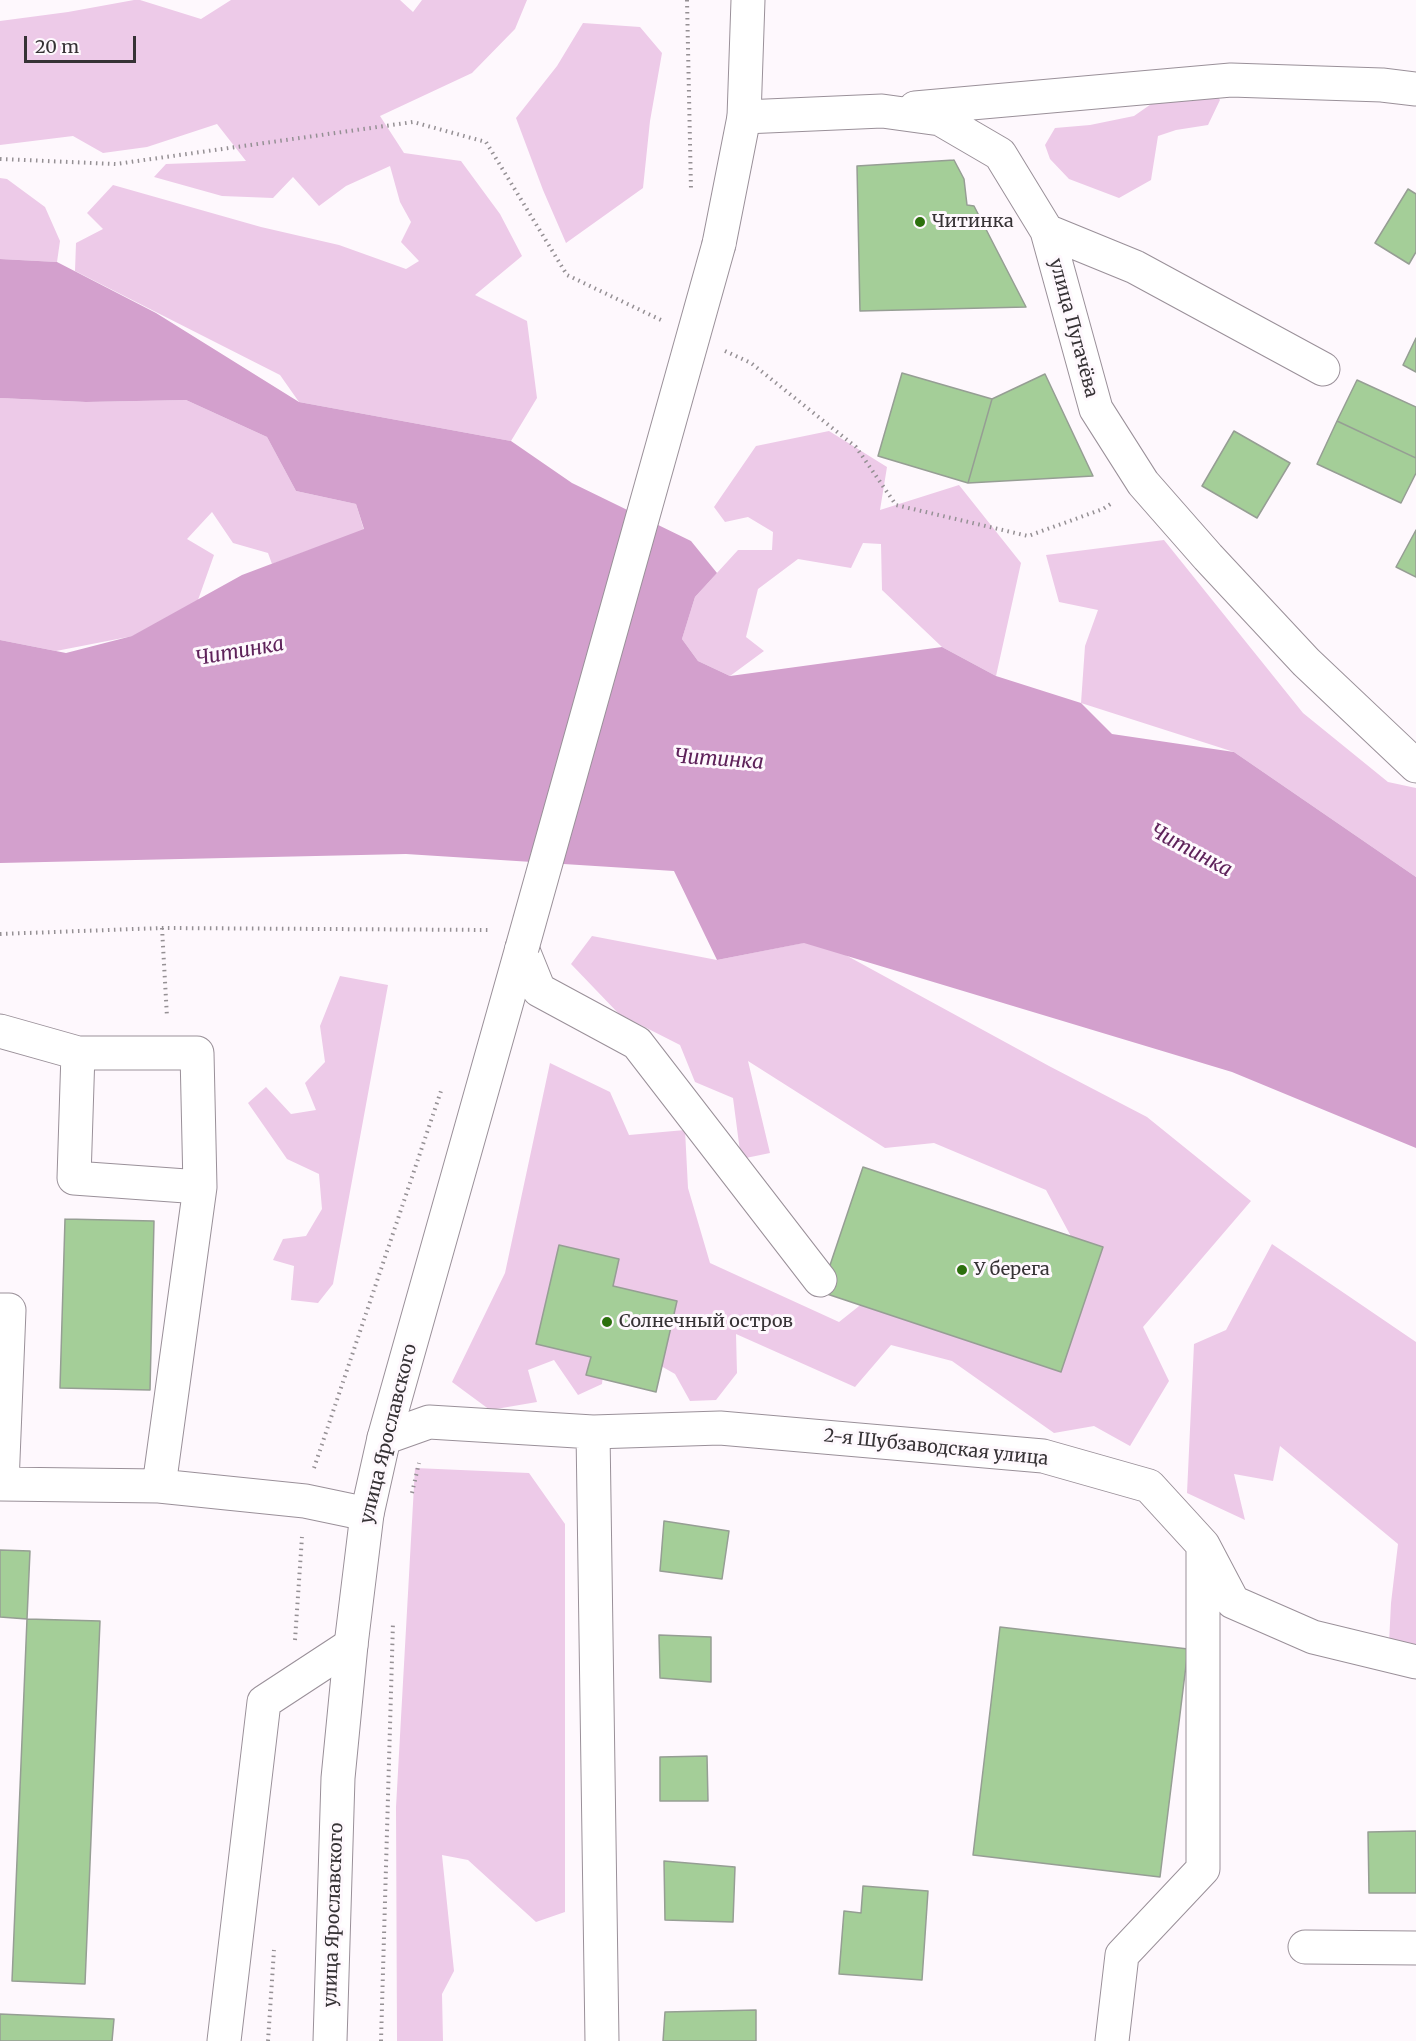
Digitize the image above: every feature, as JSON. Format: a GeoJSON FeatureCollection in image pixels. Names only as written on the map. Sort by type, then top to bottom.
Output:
{"type":"FeatureCollection","features":[{"type":"Feature","properties":{"kind":"street","name":"улица Ярославского"},"geometry":{"type":"LineString","coordinates":[[330,2041],[338,1778],[367,1514],[509,939],[719,244],[744,117],[748,0]]}},
{"type":"Feature","properties":{"kind":"street"},"geometry":{"type":"LineString","coordinates":[[882,111],[1231,80],[1382,85],[1416,89]]}},
{"type":"Feature","properties":{"kind":"street","name":"улица Пугачёва"},"geometry":{"type":"LineString","coordinates":[[744,117],[882,111],[940,119],[1000,154],[1047,231],[1095,409],[1143,483],[1306,662],[1416,766]]}},
{"type":"Feature","properties":{"kind":"street"},"geometry":{"type":"LineString","coordinates":[[1047,231],[1135,267],[1323,369]]}},
{"type":"Feature","properties":{"kind":"street"},"geometry":{"type":"LineString","coordinates":[[509,939],[538,990],[637,1043],[820,1280]]}},
{"type":"Feature","properties":{"kind":"street"},"geometry":{"type":"LineString","coordinates":[[0,1031],[78,1053],[197,1053],[200,1187],[159,1486]]}},
{"type":"Feature","properties":{"kind":"street"},"geometry":{"type":"LineString","coordinates":[[78,1053],[74,1178],[200,1187]]}},
{"type":"Feature","properties":{"kind":"street"},"geometry":{"type":"LineString","coordinates":[[0,1310],[9,1310],[1,1484],[159,1486],[305,1501],[367,1514]]}},
{"type":"Feature","properties":{"kind":"street","name":"2-я Шубзаводская улица"},"geometry":{"type":"LineString","coordinates":[[384,1438],[429,1422],[593,1432],[720,1428],[1043,1456],[1149,1486],[1203,1545],[1233,1602],[1313,1636],[1416,1662]]}},
{"type":"Feature","properties":{"kind":"street"},"geometry":{"type":"LineString","coordinates":[[593,1432],[602,2041]]}},
{"type":"Feature","properties":{"kind":"street"},"geometry":{"type":"LineString","coordinates":[[1112,2041],[1122,1955],[1203,1869],[1203,1545]]}},
{"type":"Feature","properties":{"kind":"street"},"geometry":{"type":"LineString","coordinates":[[224,2041],[264,1702],[351,1644]]}},
{"type":"Feature","properties":{"kind":"street"},"geometry":{"type":"LineString","coordinates":[[1305,1947],[1416,1948]]}},
{"type":"Feature","properties":{"kind":"path"},"geometry":{"type":"LineString","coordinates":[[687,0],[691,191]]}},
{"type":"Feature","properties":{"kind":"path"},"geometry":{"type":"LineString","coordinates":[[0,159],[116,164],[413,122],[486,142],[567,275],[664,321]]}},
{"type":"Feature","properties":{"kind":"path"},"geometry":{"type":"LineString","coordinates":[[718,347],[751,363],[856,447],[896,505],[1028,536],[1103,509],[1143,483]]}},
{"type":"Feature","properties":{"kind":"path"},"geometry":{"type":"LineString","coordinates":[[0,934],[162,928],[509,939]]}},
{"type":"Feature","properties":{"kind":"path"},"geometry":{"type":"LineString","coordinates":[[162,928],[169,1053]]}},
{"type":"Feature","properties":{"kind":"path"},"geometry":{"type":"LineString","coordinates":[[410,1498],[429,1422]]}},
{"type":"Feature","properties":{"kind":"path"},"geometry":{"type":"LineString","coordinates":[[381,2041],[393,1611]]}},
{"type":"Feature","properties":{"kind":"shaded area"},"geometry":{"type":"Polygon","coordinates":[[[134,0],[201,19],[231,0],[400,0],[413,12],[422,0],[527,0],[515,29],[472,73],[380,116],[404,153],[461,161],[500,214],[522,256],[475,295],[527,321],[537,398],[511,441],[299,402],[280,375],[75,271],[76,243],[103,229],[87,213],[113,185],[261,227],[339,245],[406,269],[419,261],[401,242],[411,222],[400,202],[390,166],[346,186],[319,206],[293,177],[273,198],[222,196],[154,177],[166,164],[246,161],[217,124],[147,147],[103,153],[73,136],[0,145],[0,21],[134,0]]]}},
{"type":"Feature","properties":{"kind":"shaded area"},"geometry":{"type":"Polygon","coordinates":[[[583,23],[640,27],[662,53],[650,121],[643,188],[566,243],[516,118],[557,66],[583,23]]]}},
{"type":"Feature","properties":{"kind":"shaded area"},"geometry":{"type":"Polygon","coordinates":[[[1209,83],[1220,100],[1208,125],[1176,130],[1158,136],[1151,180],[1119,198],[1069,179],[1050,159],[1045,145],[1055,128],[1090,125],[1134,116],[1154,102],[1209,83]]]}},
{"type":"Feature","properties":{"kind":"shaded area"},"geometry":{"type":"Polygon","coordinates":[[[0,178],[7,179],[45,207],[60,241],[57,262],[0,259],[0,178]]]}},
{"type":"Feature","properties":{"kind":"shaded area"},"geometry":{"type":"Polygon","coordinates":[[[0,398],[86,402],[186,400],[267,437],[296,491],[356,504],[364,530],[272,564],[268,553],[233,543],[212,512],[187,539],[214,555],[198,600],[133,636],[56,651],[0,640],[0,398]]]}},
{"type":"Feature","properties":{"kind":"shaded area"},"geometry":{"type":"Polygon","coordinates":[[[829,431],[887,467],[880,510],[959,485],[1021,563],[996,676],[942,647],[882,590],[881,544],[863,543],[851,568],[798,559],[758,589],[746,637],[764,651],[730,676],[698,661],[682,639],[695,597],[738,550],[772,550],[773,532],[748,517],[725,522],[714,507],[756,446],[829,431]]]}},
{"type":"Feature","properties":{"kind":"shaded area"},"geometry":{"type":"Polygon","coordinates":[[[1164,540],[1303,713],[1388,782],[1416,788],[1416,877],[1234,752],[1081,703],[1085,646],[1098,610],[1059,602],[1046,555],[1164,540]]]}},
{"type":"Feature","properties":{"kind":"shaded area"},"geometry":{"type":"Polygon","coordinates":[[[592,936],[717,960],[818,940],[1147,1117],[1251,1201],[1143,1327],[1169,1381],[1130,1446],[1094,1426],[1054,1433],[952,1361],[891,1345],[855,1387],[736,1334],[737,1373],[716,1400],[690,1401],[675,1374],[640,1354],[605,1356],[602,1384],[578,1395],[554,1360],[528,1370],[537,1402],[490,1410],[452,1382],[505,1273],[550,1063],[610,1092],[629,1135],[685,1130],[688,1188],[710,1263],[839,1322],[873,1295],[1088,1268],[1046,1190],[934,1143],[885,1148],[748,1061],[770,1153],[741,1159],[733,1098],[695,1082],[680,1045],[619,1014],[571,964],[592,936]]]}},
{"type":"Feature","properties":{"kind":"shaded area"},"geometry":{"type":"Polygon","coordinates":[[[340,976],[388,985],[333,1284],[318,1303],[291,1300],[294,1266],[273,1260],[283,1239],[306,1236],[322,1209],[319,1174],[287,1159],[248,1103],[266,1087],[291,1114],[316,1110],[305,1083],[325,1062],[320,1026],[340,976]]]}},
{"type":"Feature","properties":{"kind":"shaded area"},"geometry":{"type":"Polygon","coordinates":[[[1272,1244],[1416,1342],[1416,1652],[1389,1643],[1398,1544],[1280,1446],[1273,1481],[1234,1474],[1245,1520],[1187,1493],[1194,1344],[1226,1330],[1272,1244]]]}},
{"type":"Feature","properties":{"kind":"shaded area"},"geometry":{"type":"Polygon","coordinates":[[[415,1468],[529,1473],[565,1524],[565,1912],[536,1922],[468,1860],[442,1855],[454,1971],[442,1994],[443,2041],[397,2041],[396,1807],[415,1468]]]}},
{"type":"Feature","properties":{"kind":"water","name":"Читинка"},"geometry":{"type":"Polygon","coordinates":[[[0,259],[57,262],[156,313],[299,402],[511,441],[572,483],[691,541],[717,573],[695,597],[682,639],[698,661],[730,676],[942,647],[996,676],[1081,703],[1112,734],[1234,752],[1416,877],[1416,1148],[1232,1072],[804,943],[717,960],[674,871],[406,854],[0,863],[0,640],[66,653],[132,636],[242,575],[364,529],[356,504],[296,491],[267,437],[186,400],[86,402],[0,398],[0,259]]]}},
{"type":"Feature","properties":{"kind":"building","name":"Читинка"},"geometry":{"type":"Polygon","coordinates":[[[954,160],[964,179],[967,205],[974,206],[1026,307],[860,311],[857,166],[954,160]]]}},
{"type":"Feature","properties":{"kind":"building"},"geometry":{"type":"Polygon","coordinates":[[[1408,189],[1416,194],[1416,252],[1409,264],[1375,243],[1408,189]]]}},
{"type":"Feature","properties":{"kind":"building"},"geometry":{"type":"Polygon","coordinates":[[[1416,338],[1416,372],[1403,365],[1416,338]]]}},
{"type":"Feature","properties":{"kind":"building"},"geometry":{"type":"Polygon","coordinates":[[[902,373],[992,399],[968,483],[878,456],[902,373]]]}},
{"type":"Feature","properties":{"kind":"building"},"geometry":{"type":"Polygon","coordinates":[[[1045,374],[1093,476],[968,483],[992,399],[1045,374]]]}},
{"type":"Feature","properties":{"kind":"building"},"geometry":{"type":"Polygon","coordinates":[[[1357,380],[1416,407],[1416,458],[1337,421],[1357,380]]]}},
{"type":"Feature","properties":{"kind":"building"},"geometry":{"type":"Polygon","coordinates":[[[1337,421],[1416,458],[1416,473],[1401,503],[1317,464],[1337,421]]]}},
{"type":"Feature","properties":{"kind":"building"},"geometry":{"type":"Polygon","coordinates":[[[1234,431],[1290,463],[1257,518],[1202,486],[1234,431]]]}},
{"type":"Feature","properties":{"kind":"building"},"geometry":{"type":"Polygon","coordinates":[[[1416,530],[1416,577],[1396,567],[1416,530]]]}},
{"type":"Feature","properties":{"kind":"building","name":"У берега"},"geometry":{"type":"Polygon","coordinates":[[[863,1167],[1103,1247],[1061,1372],[821,1292],[863,1167]]]}},
{"type":"Feature","properties":{"kind":"building"},"geometry":{"type":"Polygon","coordinates":[[[65,1219],[154,1221],[150,1390],[60,1388],[65,1219]]]}},
{"type":"Feature","properties":{"kind":"building","name":"Солнечный остров"},"geometry":{"type":"Polygon","coordinates":[[[559,1245],[619,1259],[613,1286],[677,1301],[656,1392],[586,1375],[591,1357],[536,1344],[559,1245]]]}},
{"type":"Feature","properties":{"kind":"building"},"geometry":{"type":"Polygon","coordinates":[[[664,1521],[729,1531],[722,1579],[660,1571],[664,1521]]]}},
{"type":"Feature","properties":{"kind":"building"},"geometry":{"type":"Polygon","coordinates":[[[0,1550],[30,1551],[27,1619],[0,1617],[0,1550]]]}},
{"type":"Feature","properties":{"kind":"building"},"geometry":{"type":"Polygon","coordinates":[[[27,1619],[100,1621],[85,1984],[12,1981],[27,1619]]]}},
{"type":"Feature","properties":{"kind":"building"},"geometry":{"type":"Polygon","coordinates":[[[1000,1627],[1188,1649],[1160,1877],[973,1855],[1000,1627]]]}},
{"type":"Feature","properties":{"kind":"building"},"geometry":{"type":"Polygon","coordinates":[[[659,1635],[711,1637],[711,1682],[660,1678],[659,1635]]]}},
{"type":"Feature","properties":{"kind":"building"},"geometry":{"type":"Polygon","coordinates":[[[707,1756],[708,1801],[660,1801],[660,1757],[707,1756]]]}},
{"type":"Feature","properties":{"kind":"building"},"geometry":{"type":"Polygon","coordinates":[[[1416,1831],[1416,1893],[1369,1893],[1368,1832],[1416,1831]]]}},
{"type":"Feature","properties":{"kind":"building"},"geometry":{"type":"Polygon","coordinates":[[[664,1861],[735,1867],[733,1922],[665,1920],[664,1861]]]}},
{"type":"Feature","properties":{"kind":"building"},"geometry":{"type":"Polygon","coordinates":[[[863,1886],[928,1891],[922,1980],[839,1974],[844,1911],[861,1913],[863,1886]]]}},
{"type":"Feature","properties":{"kind":"building"},"geometry":{"type":"Polygon","coordinates":[[[756,2010],[756,2041],[663,2041],[665,2012],[756,2010]]]}},
{"type":"Feature","properties":{"kind":"building"},"geometry":{"type":"Polygon","coordinates":[[[0,2014],[114,2019],[112,2041],[0,2041],[0,2014]]]}},
{"type":"Feature","properties":{"kind":"place","name":"Читинка"},"geometry":{"type":"Point","coordinates":[920,222]}},
{"type":"Feature","properties":{"kind":"place","name":"У берега"},"geometry":{"type":"Point","coordinates":[962,1270]}},
{"type":"Feature","properties":{"kind":"place","name":"Солнечный остров"},"geometry":{"type":"Point","coordinates":[607,1322]}}]}
